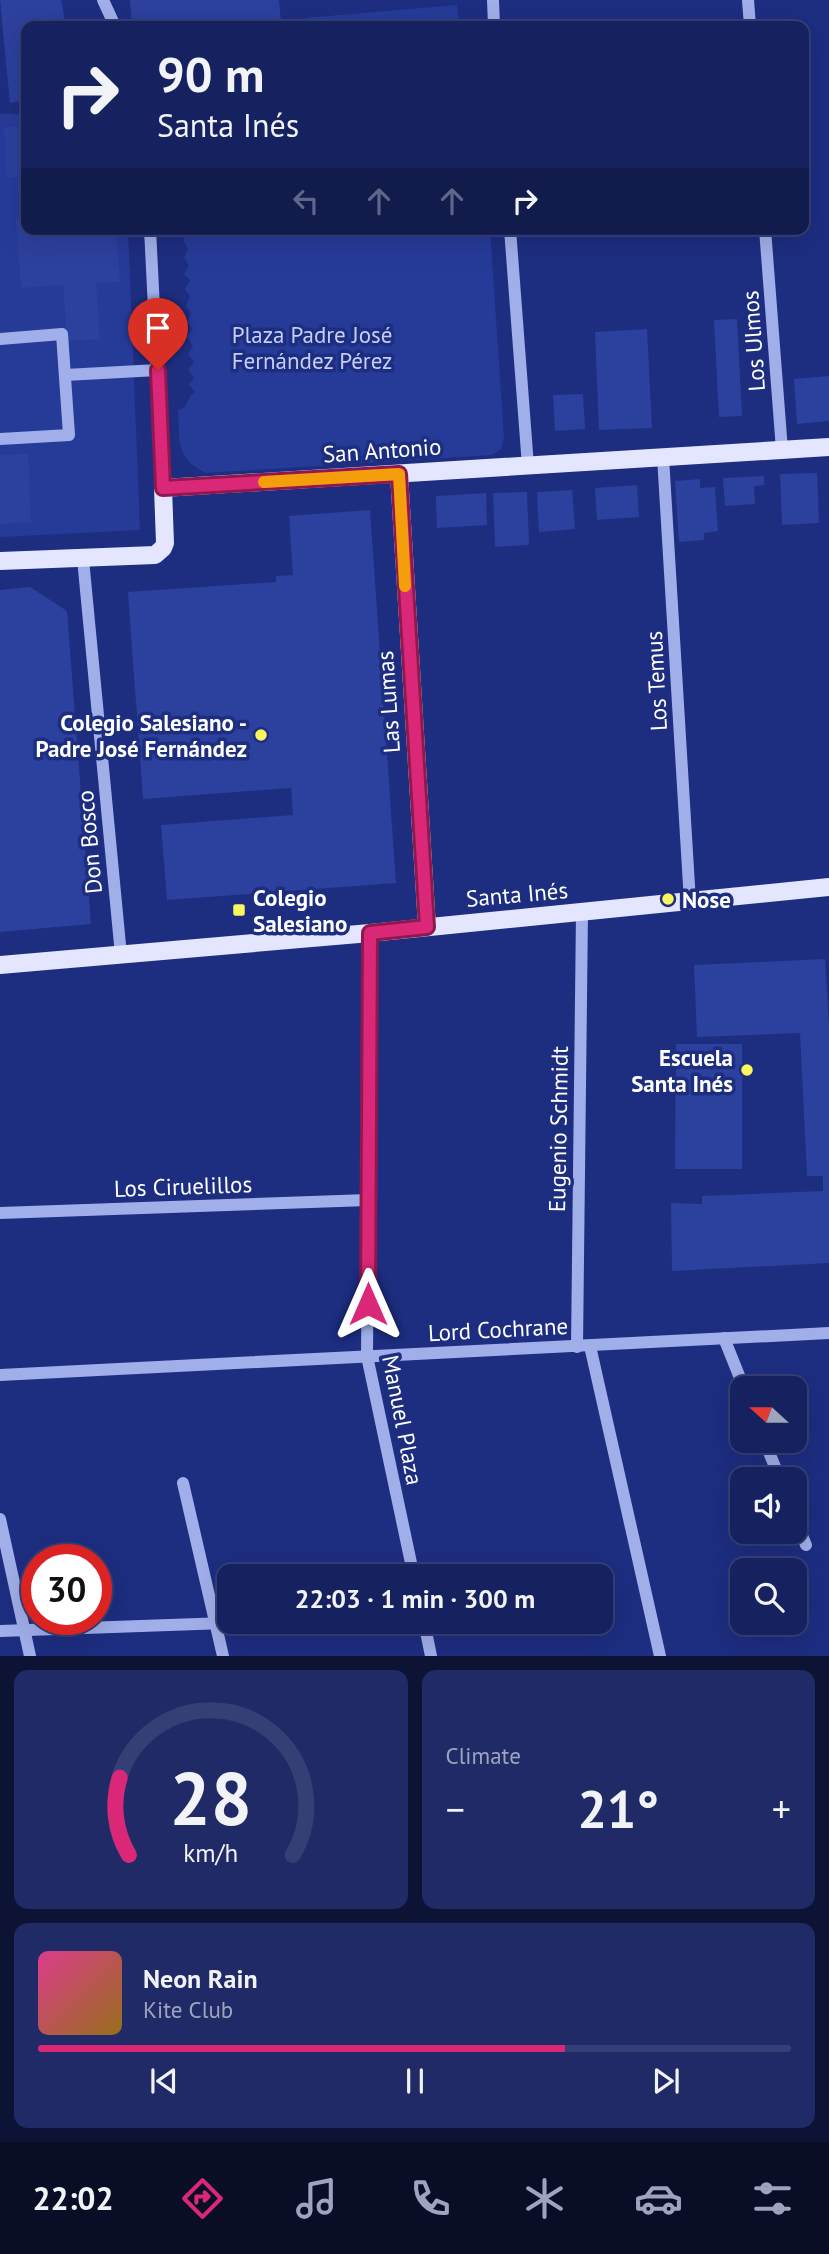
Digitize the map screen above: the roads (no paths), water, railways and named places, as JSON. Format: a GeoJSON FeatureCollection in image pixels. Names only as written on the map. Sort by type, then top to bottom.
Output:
{"type":"FeatureCollection","features":[{"type":"Feature","properties":{"kind":"main road","name":"San Antonio"},"geometry":{"type":"LineString","coordinates":[[163,488],[829,447]]}},
{"type":"Feature","properties":{"kind":"main road","name":"Las Lumas"},"geometry":{"type":"LineString","coordinates":[[399,474],[427,927]]}},
{"type":"Feature","properties":{"kind":"main road"},"geometry":{"type":"LineString","coordinates":[[0,561],[155,555],[160,552],[166,538],[163,488]]}},
{"type":"Feature","properties":{"kind":"main road","name":"Santa Inés"},"geometry":{"type":"LineString","coordinates":[[0,965],[370,933],[829,887]]}},
{"type":"Feature","properties":{"kind":"street"},"geometry":{"type":"LineString","coordinates":[[103,0],[113,21]]}},
{"type":"Feature","properties":{"kind":"street"},"geometry":{"type":"LineString","coordinates":[[492,0],[494,21]]}},
{"type":"Feature","properties":{"kind":"street"},"geometry":{"type":"LineString","coordinates":[[748,0],[750,21]]}},
{"type":"Feature","properties":{"kind":"street"},"geometry":{"type":"LineString","coordinates":[[150,235],[163,488]]}},
{"type":"Feature","properties":{"kind":"street"},"geometry":{"type":"LineString","coordinates":[[510,235],[528,466]]}},
{"type":"Feature","properties":{"kind":"street","name":"Los Ulmos"},"geometry":{"type":"LineString","coordinates":[[765,235],[782,450]]}},
{"type":"Feature","properties":{"kind":"street"},"geometry":{"type":"LineString","coordinates":[[0,339],[62,334],[69,435],[0,439]]}},
{"type":"Feature","properties":{"kind":"street"},"geometry":{"type":"LineString","coordinates":[[65,375],[158,370]]}},
{"type":"Feature","properties":{"kind":"street","name":"Los Temus"},"geometry":{"type":"LineString","coordinates":[[663,457],[690,902]]}},
{"type":"Feature","properties":{"kind":"street","name":"Don Bosco"},"geometry":{"type":"LineString","coordinates":[[83,559],[121,954]]}},
{"type":"Feature","properties":{"kind":"street","name":"Eugenio Schmidt"},"geometry":{"type":"LineString","coordinates":[[582,912],[583,1347],[660,1656]]}},
{"type":"Feature","properties":{"kind":"street","name":"Manuel Plaza"},"geometry":{"type":"LineString","coordinates":[[370,933],[367,1356],[411,1564]]}},
{"type":"Feature","properties":{"kind":"street","name":"Los Ciruelillos"},"geometry":{"type":"LineString","coordinates":[[0,1213],[368,1200]]}},
{"type":"Feature","properties":{"kind":"street","name":"Lord Cochrane"},"geometry":{"type":"LineString","coordinates":[[0,1375],[829,1333]]}},
{"type":"Feature","properties":{"kind":"street"},"geometry":{"type":"LineString","coordinates":[[724,1338],[739,1376]]}},
{"type":"Feature","properties":{"kind":"street"},"geometry":{"type":"LineString","coordinates":[[183,1483],[223,1656]]}},
{"type":"Feature","properties":{"kind":"street"},"geometry":{"type":"LineString","coordinates":[[0,1519],[21,1612]]}},
{"type":"Feature","properties":{"kind":"street"},"geometry":{"type":"LineString","coordinates":[[112,1627],[217,1623]]}},
{"type":"Feature","properties":{"kind":"street"},"geometry":{"type":"LineString","coordinates":[[0,1631],[21,1630]]}},
{"type":"Feature","properties":{"kind":"street"},"geometry":{"type":"LineString","coordinates":[[426,1634],[431,1656]]}},
{"type":"Feature","properties":{"kind":"street"},"geometry":{"type":"LineString","coordinates":[[26,1635],[30,1656]]}},
{"type":"Feature","properties":{"kind":"place","name":"Colegio Salesiano - Padre José Fernández"},"geometry":{"type":"Point","coordinates":[261,735]}},
{"type":"Feature","properties":{"kind":"place","name":"Nose"},"geometry":{"type":"Point","coordinates":[668,899]}},
{"type":"Feature","properties":{"kind":"place","name":"Colegio Salesiano"},"geometry":{"type":"Point","coordinates":[239,910]}},
{"type":"Feature","properties":{"kind":"place","name":"Escuela Santa Inés"},"geometry":{"type":"Point","coordinates":[747,1070]}},
{"type":"Feature","properties":{"kind":"park label","name":"Plaza Padre José Fernández Pérez"},"geometry":{"type":"Point","coordinates":[312,347]}}]}
